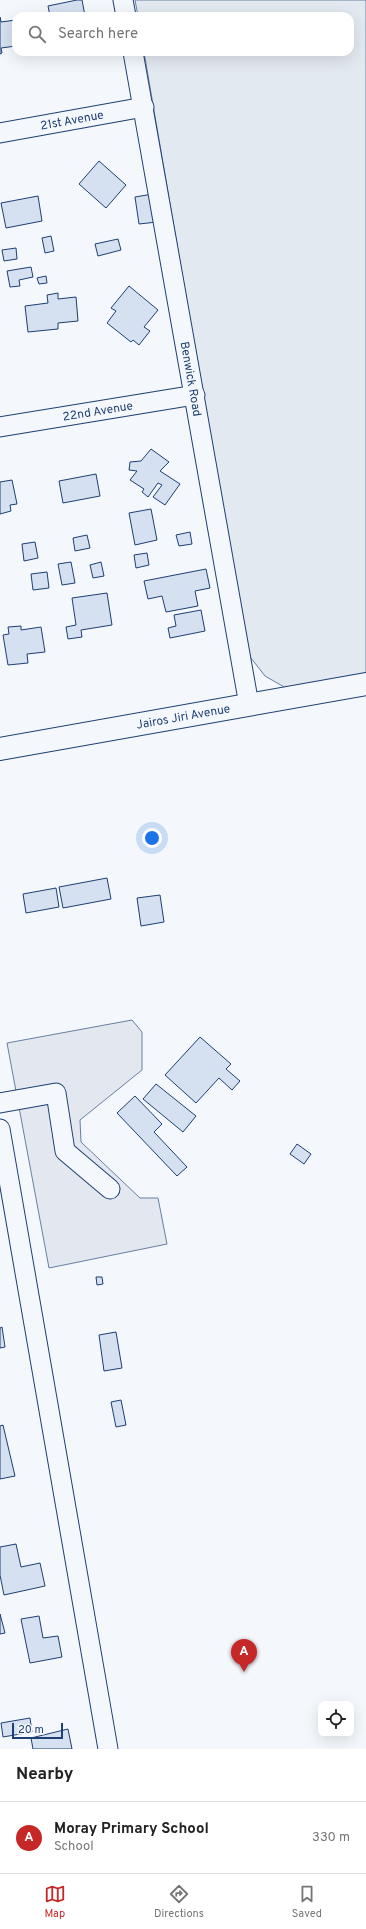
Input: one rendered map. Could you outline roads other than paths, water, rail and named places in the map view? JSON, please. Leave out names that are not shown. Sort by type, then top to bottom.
[{"type":"main road","name":"Jairos Jiri Avenue","points":[[0,749],[366,684]]},
{"type":"street","points":[[123,0],[125,12]]},
{"type":"street","name":"Benwick Road","points":[[134,56],[249,705]]},
{"type":"street","name":"21st Avenue","points":[[0,133],[144,107]]},
{"type":"street","name":"22nd Avenue","points":[[0,427],[195,395]]},
{"type":"street","points":[[0,1103],[56,1094],[65,1151],[110,1188]]},
{"type":"street","points":[[0,1129],[108,1749]]},
{"type":"place","name":"Moray Primary School","points":[[244,1672]]}]
